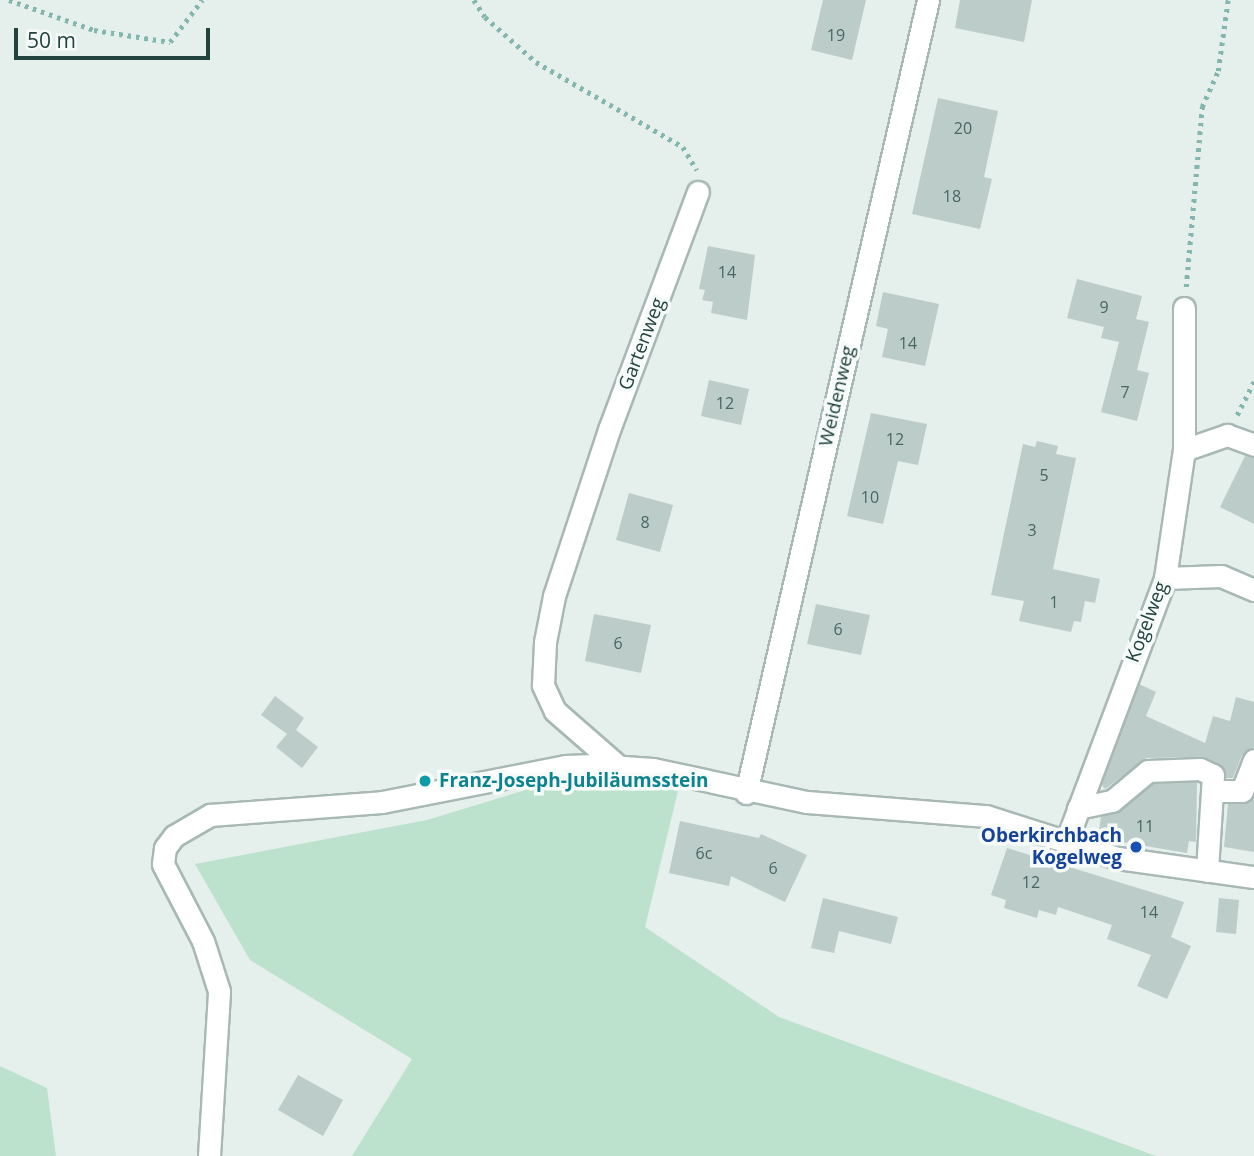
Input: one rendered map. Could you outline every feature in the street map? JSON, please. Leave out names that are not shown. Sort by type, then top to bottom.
[{"type":"street","name":"Weidenweg","points":[[746,793],[928,0]]},
{"type":"street","name":"Gartenweg","points":[[618,766],[555,711],[544,685],[545,642],[554,596],[610,427],[698,192]]},
{"type":"street","name":"Kogelweg","points":[[1066,842],[1165,578],[1184,450],[1184,308]]},
{"type":"street","points":[[1184,450],[1227,435],[1254,445]]},
{"type":"street","points":[[1165,578],[1221,576],[1254,590]]},
{"type":"street","points":[[1213,791],[1241,792],[1254,760]]},
{"type":"street","points":[[209,1156],[219,991],[203,941],[166,878],[165,848],[174,836],[211,815],[382,802],[565,765],[618,766],[653,769],[746,793],[862,807],[963,812],[1118,858],[1254,877]]},
{"type":"street","points":[[1078,807],[1112,801],[1148,771],[1200,769],[1213,775],[1207,871]]},
{"type":"path","points":[[9,0],[94,30],[170,43],[202,0]]},
{"type":"path","points":[[474,0],[485,17],[536,62],[683,147],[696,164],[698,192]]},
{"type":"path","points":[[1184,308],[1202,107],[1218,71],[1228,0]]},
{"type":"path","points":[[1227,435],[1254,381]]},
{"type":"green space","points":[[622,781],[678,791],[645,927],[779,1017],[1156,1156],[352,1156],[412,1059],[250,960],[195,864],[427,820],[545,784]]},
{"type":"green space","points":[[0,1066],[47,1088],[56,1156],[0,1156]]},
{"type":"building","points":[[823,0],[866,0],[852,60],[811,50]]},
{"type":"building","points":[[960,0],[1032,0],[1024,42],[955,28]]},
{"type":"building","points":[[938,98],[998,111],[984,177],[992,179],[980,229],[912,214]]},
{"type":"building","points":[[708,246],[755,255],[747,320],[711,313],[713,302],[702,300],[705,290],[699,289]]},
{"type":"building","points":[[1077,279],[1142,296],[1136,319],[1149,322],[1137,370],[1149,373],[1137,421],[1101,412],[1119,342],[1101,338],[1104,327],[1067,318]]},
{"type":"building","points":[[883,292],[939,304],[925,366],[882,357],[888,329],[876,326]]},
{"type":"building","points":[[709,380],[749,389],[741,425],[701,416]]},
{"type":"building","points":[[871,413],[927,424],[918,465],[898,461],[883,524],[847,516]]},
{"type":"building","points":[[1037,441],[1058,446],[1056,454],[1076,458],[1053,569],[1100,579],[1095,603],[1085,601],[1081,622],[1074,621],[1071,632],[1019,621],[1024,601],[991,595],[1023,444],[1035,447]]},
{"type":"building","points":[[1245,456],[1254,458],[1254,524],[1220,507]]},
{"type":"building","points":[[629,493],[673,505],[660,552],[616,540]]},
{"type":"building","points":[[816,604],[870,615],[861,655],[807,644]]},
{"type":"building","points":[[594,614],[651,625],[641,673],[585,661]]},
{"type":"building","points":[[1139,684],[1156,692],[1146,716],[1205,743],[1213,716],[1230,721],[1236,697],[1254,702],[1254,747],[1242,755],[1233,778],[1226,778],[1224,768],[1205,757],[1147,758],[1105,789],[1102,785]]},
{"type":"building","points":[[275,696],[304,718],[296,730],[318,747],[302,768],[276,747],[287,734],[261,715]]},
{"type":"building","points":[[1197,782],[1196,842],[1189,841],[1187,853],[1098,838],[1101,817],[1120,811],[1153,784]]},
{"type":"building","points":[[1254,796],[1254,852],[1224,847],[1228,804],[1249,802]]},
{"type":"building","points":[[680,821],[759,838],[761,834],[807,855],[785,902],[731,876],[729,886],[669,873]]},
{"type":"building","points":[[1007,848],[1184,902],[1171,937],[1191,946],[1167,999],[1137,986],[1151,955],[1107,939],[1112,925],[1058,907],[1056,915],[1039,910],[1037,918],[1004,908],[1006,900],[991,895]]},
{"type":"building","points":[[823,898],[898,917],[891,944],[839,931],[834,953],[811,948]]},
{"type":"building","points":[[1219,898],[1239,900],[1236,934],[1216,932]]},
{"type":"building","points":[[298,1075],[343,1100],[323,1136],[278,1110]]},
{"type":"place","name":"Franz-Joseph-Jubiläumsstein","points":[[425,781]]},
{"type":"place","name":"Oberkirchbach Kogelweg","points":[[1136,847]]}]
